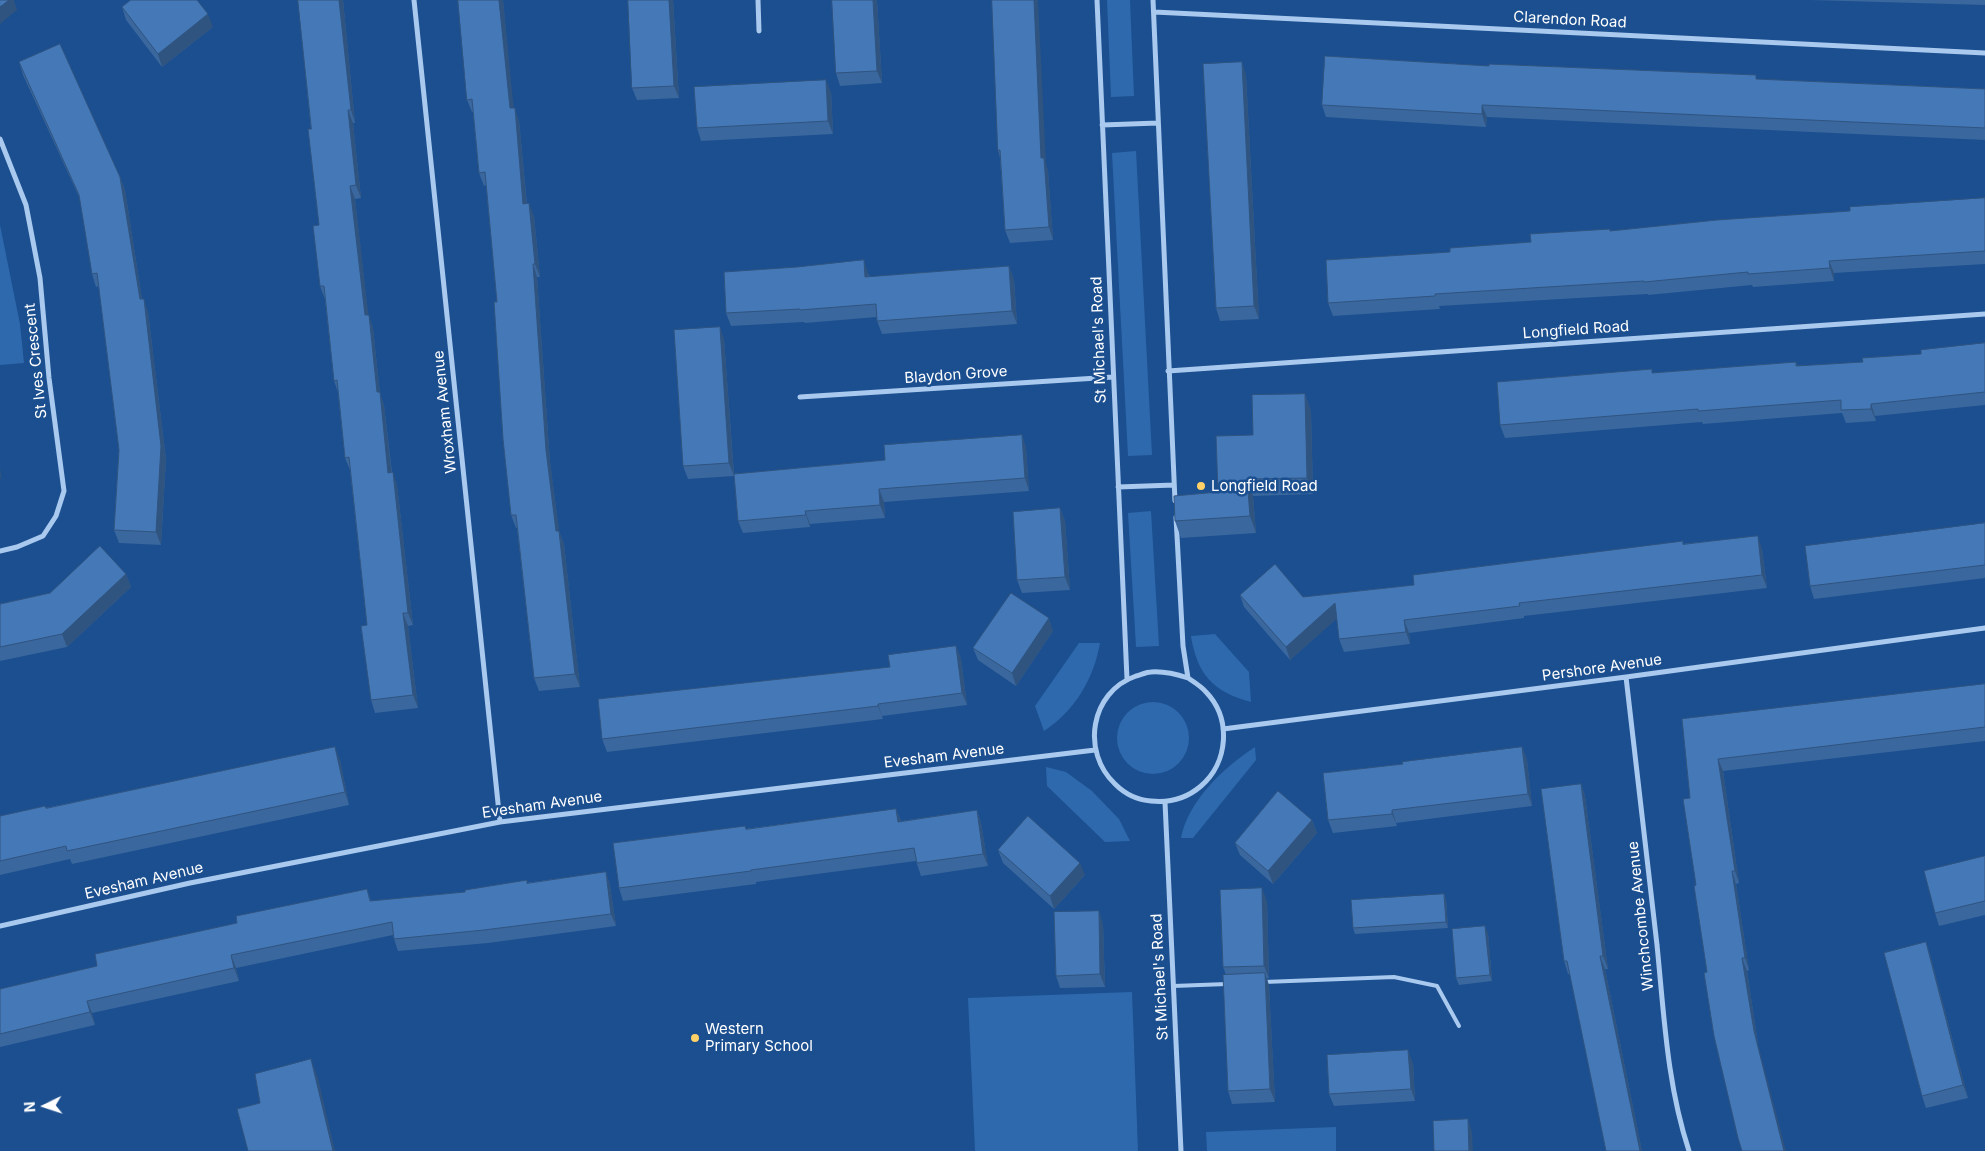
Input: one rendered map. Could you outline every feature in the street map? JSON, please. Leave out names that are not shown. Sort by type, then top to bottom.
[{"type":"street","name":"Wroxham Avenue","points":[[414,0],[500,822]]},
{"type":"street","points":[[758,0],[759,31]]},
{"type":"street","name":"St Michael's Road","points":[[1097,0],[1127,679]]},
{"type":"street","points":[[1153,0],[1175,504]]},
{"type":"street","name":"Clarendon Road","points":[[1154,12],[1985,53]]},
{"type":"street","points":[[1102,125],[1158,123]]},
{"type":"street","name":"St Ives Crescent","points":[[0,139],[26,205],[40,278],[49,378],[64,491],[56,516],[43,536],[17,547],[0,551]]},
{"type":"street","name":"Longfield Road","points":[[1168,371],[1985,314]]},
{"type":"street","name":"Blaydon Grove","points":[[800,397],[1113,377]]},
{"type":"street","points":[[1118,488],[1174,485]]},
{"type":"street","points":[[1176,513],[1183,646],[1188,678]]},
{"type":"street","name":"Pershore Avenue","points":[[1223,729],[1626,678],[1985,628]]},
{"type":"street","points":[[1149,672],[1172,673],[1188,678],[1206,692],[1219,711],[1224,736],[1221,759],[1209,778],[1192,793],[1165,802],[1142,801],[1122,791],[1106,776],[1095,750],[1094,727],[1101,706],[1115,687],[1127,679],[1149,672]]},
{"type":"street","name":"Winchcombe Avenue","points":[[1626,678],[1671,1078],[1689,1151]]},
{"type":"street","name":"Evesham Avenue","points":[[0,926],[190,883],[500,822],[1095,750]]},
{"type":"street","name":"St Michael's Road","points":[[1165,802],[1180,1151]]},
{"type":"lane","points":[[1260,982],[1394,977],[1437,986],[1459,1026]]},
{"type":"lane","points":[[1173,986],[1231,984]]},
{"type":"shaded area","points":[[1107,0],[1130,0],[1134,96],[1111,97]]},
{"type":"shaded area","points":[[1136,151],[1152,455],[1128,456],[1112,153]]},
{"type":"shaded area","points":[[0,225],[20,324],[24,363],[0,365]]},
{"type":"shaded area","points":[[1151,511],[1159,646],[1136,647],[1128,513]]},
{"type":"shaded area","points":[[1215,634],[1249,672],[1251,702],[1226,693],[1209,680],[1203,671],[1191,636]]},
{"type":"shaded area","points":[[1079,643],[1100,643],[1093,669],[1074,704],[1044,731],[1035,706]]},
{"type":"shaded area","points":[[1153,702],[1173,708],[1183,718],[1189,738],[1183,758],[1173,768],[1153,774],[1133,768],[1123,758],[1117,738],[1123,718],[1133,708]]},
{"type":"shaded area","points":[[1255,747],[1256,760],[1193,838],[1181,838],[1185,824],[1199,798],[1231,764]]},
{"type":"shaded area","points":[[1046,767],[1066,772],[1092,791],[1119,819],[1130,841],[1105,842],[1047,786]]},
{"type":"shaded area","points":[[1132,992],[1138,1151],[975,1151],[968,998]]},
{"type":"shaded area","points":[[1336,1127],[1336,1151],[1207,1151],[1206,1132]]},
{"type":"building","points":[[0,0],[9,0],[0,7]]},
{"type":"building","points":[[131,0],[197,0],[208,14],[158,54],[122,7]]},
{"type":"building","points":[[298,0],[339,0],[351,110],[348,110],[356,185],[350,186],[365,315],[369,315],[377,392],[380,392],[388,473],[393,472],[408,613],[403,613],[413,695],[371,700],[361,626],[367,625],[349,457],[345,458],[337,380],[334,381],[324,286],[320,286],[313,226],[319,225],[308,129],[311,129]]},
{"type":"building","points":[[458,0],[499,0],[510,108],[515,108],[523,204],[529,203],[535,264],[533,264],[546,450],[556,531],[559,531],[575,674],[534,678],[516,515],[511,515],[503,439],[494,302],[497,302],[485,172],[479,173],[472,99],[467,100]]},
{"type":"building","points":[[628,0],[669,0],[674,86],[632,88]]},
{"type":"building","points":[[832,0],[873,0],[877,71],[836,73]]},
{"type":"building","points":[[992,0],[1034,0],[1041,158],[1044,158],[1049,227],[1005,230],[1000,150],[998,150]]},
{"type":"building","points":[[60,44],[120,177],[140,299],[144,299],[161,446],[156,532],[114,530],[119,450],[97,273],[92,274],[79,195],[19,62]]},
{"type":"building","points":[[1325,56],[1489,66],[1489,64],[1756,75],[1756,79],[1985,89],[1985,128],[1482,105],[1482,114],[1322,105]]},
{"type":"building","points":[[1242,62],[1254,306],[1216,308],[1203,64]]},
{"type":"building","points":[[826,80],[828,121],[697,128],[694,87]]},
{"type":"building","points":[[1985,198],[1985,251],[1829,261],[1830,268],[1748,274],[1748,272],[1644,282],[1435,294],[1435,296],[1328,303],[1326,260],[1450,252],[1450,248],[1531,242],[1530,234],[1610,229],[1610,231],[1717,220],[1850,211],[1850,207]]},
{"type":"building","points":[[864,260],[865,277],[1009,266],[1012,311],[877,321],[876,304],[726,313],[724,272]]},
{"type":"building","points":[[720,327],[729,463],[683,466],[674,330]]},
{"type":"building","points":[[1985,343],[1985,392],[1871,404],[1871,409],[1841,410],[1841,400],[1500,425],[1497,382],[1652,369],[1652,373],[1796,362],[1796,366],[1863,362],[1862,358],[1921,354],[1921,350]]},
{"type":"building","points":[[1305,394],[1307,478],[1247,479],[1250,516],[1175,521],[1174,496],[1218,492],[1216,436],[1253,435],[1252,395]]},
{"type":"building","points":[[1022,435],[1025,478],[879,489],[880,505],[805,511],[806,515],[738,521],[734,474],[885,460],[884,445]]},
{"type":"building","points":[[1060,508],[1065,577],[1017,580],[1013,512]]},
{"type":"building","points":[[1985,523],[1985,565],[1810,586],[1805,546]]},
{"type":"building","points":[[1758,536],[1762,575],[1519,603],[1520,606],[1404,620],[1406,632],[1339,639],[1335,603],[1286,647],[1240,595],[1275,564],[1303,597],[1414,585],[1413,575],[1683,541],[1683,544]]},
{"type":"building","points":[[100,546],[126,574],[62,634],[0,647],[0,604],[50,593]]},
{"type":"building","points":[[1011,593],[1049,618],[1012,673],[973,648]]},
{"type":"building","points":[[956,646],[962,693],[878,704],[878,706],[602,739],[598,699],[890,667],[888,655]]},
{"type":"building","points":[[1985,684],[1985,727],[1718,759],[1735,871],[1732,871],[1745,958],[1742,958],[1754,1031],[1784,1151],[1742,1151],[1714,1036],[1704,973],[1707,972],[1683,799],[1690,798],[1682,719]]},
{"type":"building","points":[[335,747],[345,792],[67,851],[66,846],[0,861],[0,816]]},
{"type":"building","points":[[1522,747],[1528,794],[1392,810],[1392,814],[1328,820],[1323,773]]},
{"type":"building","points":[[1581,784],[1603,956],[1600,956],[1640,1151],[1606,1151],[1567,961],[1564,961],[1541,789]]},
{"type":"building","points":[[1278,791],[1312,820],[1268,871],[1235,843]]},
{"type":"building","points":[[896,809],[898,822],[977,810],[983,854],[917,863],[914,848],[619,888],[613,843],[745,826],[746,829]]},
{"type":"building","points":[[1028,816],[1080,863],[1050,896],[998,850]]},
{"type":"building","points":[[1985,856],[1985,901],[1935,913],[1924,871]]},
{"type":"building","points":[[606,872],[611,914],[394,939],[392,922],[231,955],[234,968],[87,1001],[90,1012],[0,1034],[0,989],[97,966],[95,954],[237,923],[236,916],[367,889],[370,901],[465,892],[465,890],[527,880],[527,883]]},
{"type":"building","points":[[1262,888],[1264,966],[1223,967],[1220,890]]},
{"type":"building","points":[[1444,894],[1446,922],[1353,928],[1351,900]]},
{"type":"building","points":[[1099,911],[1100,974],[1056,976],[1054,912]]},
{"type":"building","points":[[1485,926],[1490,975],[1456,978],[1452,929]]},
{"type":"building","points":[[1926,942],[1963,1085],[1922,1096],[1884,953]]},
{"type":"building","points":[[1265,973],[1270,1089],[1228,1091],[1223,975]]},
{"type":"building","points":[[1408,1050],[1411,1089],[1329,1094],[1327,1055]]},
{"type":"building","points":[[311,1059],[333,1151],[248,1151],[237,1109],[260,1103],[255,1074]]},
{"type":"building","points":[[1468,1119],[1469,1151],[1434,1151],[1433,1121]]},
{"type":"place","name":"Longfield Road","points":[[1201,486]]},
{"type":"place","name":"Western Primary School","points":[[695,1038]]}]
